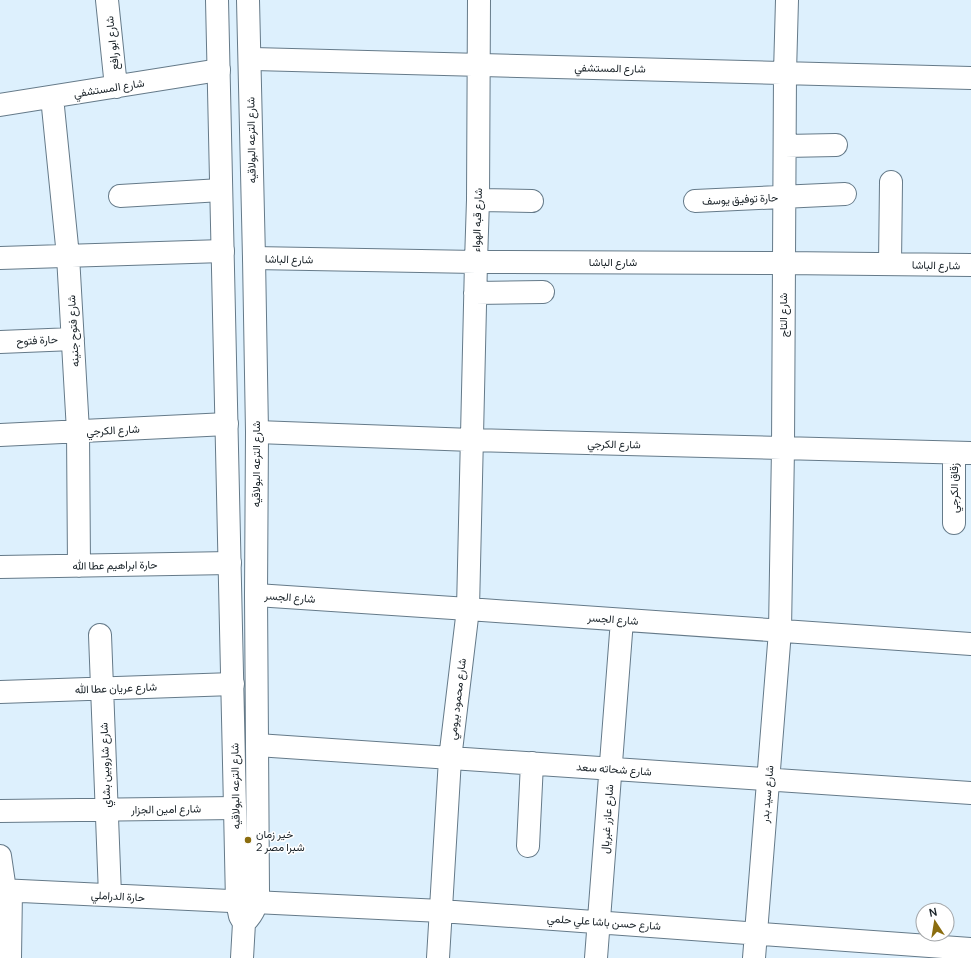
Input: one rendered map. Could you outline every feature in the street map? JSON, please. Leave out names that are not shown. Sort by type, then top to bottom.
[{"type":"street","name":"شارع ابو رافع","points":[[107,0],[116,87]]},
{"type":"street","name":"شارع الترعه البولاقيه","points":[[217,0],[235,808],[247,902],[254,910],[244,923],[242,958]]},
{"type":"street","name":"شارع الترعه البولاقيه","points":[[247,902],[258,891],[256,595],[257,432],[248,0]]},
{"type":"street","name":"شارع قبه الهواء","points":[[472,440],[478,200],[479,0]]},
{"type":"street","name":"شارع التاج","points":[[780,631],[787,0]]},
{"type":"street","name":"شارع المستشفي","points":[[250,59],[971,78]]},
{"type":"street","name":"شارع المستشفي","points":[[0,105],[219,70]]},
{"type":"street","name":"شارع فتوح جنينه","points":[[52,97],[68,256],[73,338],[78,431],[79,566]]},
{"type":"street","points":[[220,128],[251,127]]},
{"type":"street","points":[[785,146],[836,146]]},
{"type":"street","points":[[890,264],[891,182]]},
{"type":"street","points":[[120,196],[221,190]]},
{"type":"street","name":"حارة توفيق يوسف","points":[[695,201],[845,194]]},
{"type":"street","points":[[478,200],[532,201]]},
{"type":"street","points":[[0,258],[223,251]]},
{"type":"street","name":"شارع الباشا","points":[[254,258],[476,262],[783,263],[971,266]]},
{"type":"street","points":[[475,293],[543,292]]},
{"type":"street","name":"حارة فتوح","points":[[0,342],[73,338]]},
{"type":"street","name":"شارع الكرجي","points":[[0,435],[227,424]]},
{"type":"street","name":"شارع الكرجي","points":[[257,432],[472,440],[962,453]]},
{"type":"street","name":"شارع محمود بيومي","points":[[438,958],[450,759],[468,609],[472,440]]},
{"type":"street","name":"زقاق الكرجي","points":[[954,522],[962,453]]},
{"type":"street","name":"حارة ابراهيم عطا الله","points":[[0,567],[230,563]]},
{"type":"street","name":"شارع الجسر","points":[[256,595],[971,644]]},
{"type":"street","name":"شارع عازر غبريال","points":[[596,958],[622,620]]},
{"type":"street","name":"شارع سيد بدر","points":[[754,958],[780,631]]},
{"type":"street","name":"شارع شاروبين بشاي","points":[[100,635],[110,895]]},
{"type":"street","name":"شارع عريان عطا الله","points":[[0,692],[233,684]]},
{"type":"street","name":"شارع شحاته سعد","points":[[257,745],[971,793]]},
{"type":"street","points":[[528,846],[532,764]]},
{"type":"street","name":"شارع امين الجزار","points":[[0,811],[235,808]]},
{"type":"street","points":[[0,856],[5,890],[10,958]]},
{"type":"street","name":"حارة الدراملي","points":[[5,890],[247,902]]},
{"type":"street","name":"شارع حسن باشا علي حلمي","points":[[247,902],[441,911],[971,949]]},
{"type":"place","name":"خير زمان شبرا مصر 2","points":[[248,840]]}]
